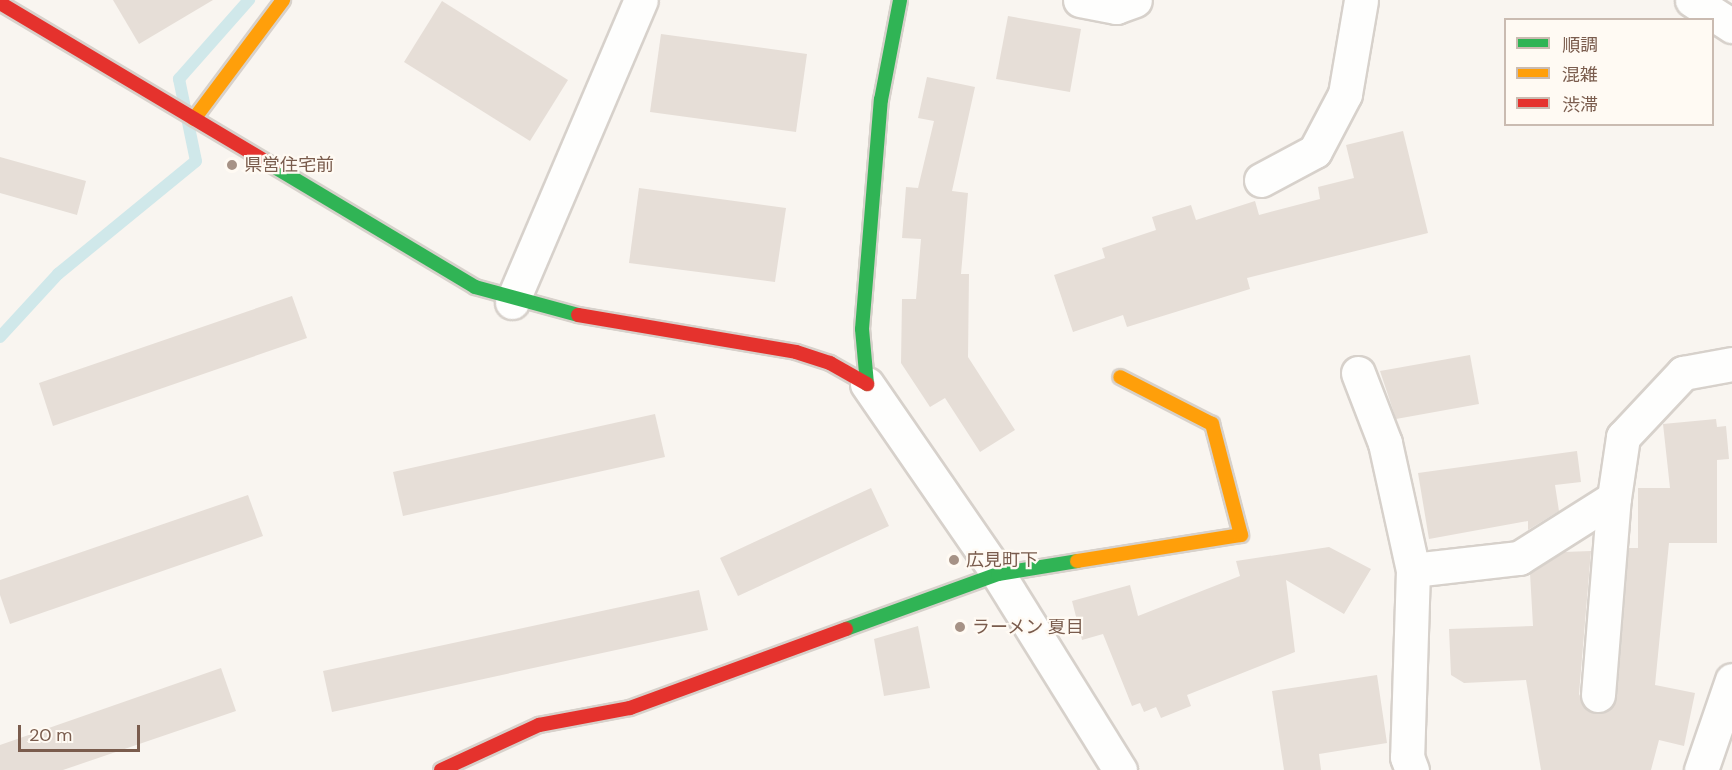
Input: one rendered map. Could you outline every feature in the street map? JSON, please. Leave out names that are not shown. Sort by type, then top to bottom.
[{"type":"street","points":[[194,119],[283,0]]},
{"type":"street","points":[[512,302],[640,0]]},
{"type":"street","points":[[867,384],[862,329],[881,100],[900,0]]},
{"type":"street","points":[[1080,0],[1116,8],[1135,0]]},
{"type":"street","points":[[1261,180],[1315,151],[1345,94],[1361,0]]},
{"type":"street","points":[[1692,0],[1732,26]]},
{"type":"street","points":[[0,3],[475,287],[512,302],[796,352],[830,363],[867,384],[998,574],[1120,770]]},
{"type":"street","points":[[1598,695],[1614,498],[1623,437],[1683,373],[1732,364]]},
{"type":"street","points":[[1358,373],[1385,443],[1413,570],[1407,756],[1412,770]]},
{"type":"street","points":[[441,770],[539,725],[630,708],[998,574],[1241,535],[1212,424],[1120,377]]},
{"type":"street","points":[[1413,570],[1519,558],[1614,498]]},
{"type":"street","points":[[1701,770],[1732,680]]},
{"type":"building","points":[[113,0],[213,0],[139,44]]},
{"type":"building","points":[[442,1],[568,80],[530,141],[404,62]]},
{"type":"building","points":[[1008,16],[1081,29],[1070,92],[996,79]]},
{"type":"building","points":[[661,34],[807,54],[796,132],[650,112]]},
{"type":"building","points":[[927,77],[975,87],[952,191],[968,193],[961,274],[969,274],[968,357],[1015,430],[980,452],[945,398],[930,407],[901,363],[902,299],[916,299],[921,239],[902,238],[906,187],[918,188],[934,121],[918,118]]},
{"type":"building","points":[[1403,131],[1428,233],[1247,278],[1250,289],[1127,327],[1123,315],[1073,332],[1054,275],[1105,258],[1102,248],[1156,230],[1152,217],[1191,205],[1196,220],[1255,201],[1259,215],[1320,199],[1318,187],[1354,178],[1346,145]]},
{"type":"building","points":[[0,157],[86,181],[77,215],[0,193]]},
{"type":"building","points":[[639,188],[786,208],[775,282],[629,263]]},
{"type":"building","points":[[292,296],[307,338],[53,426],[39,383]]},
{"type":"building","points":[[1470,355],[1479,404],[1396,419],[1380,371]]},
{"type":"building","points":[[655,414],[665,457],[403,516],[393,472]]},
{"type":"building","points":[[1716,419],[1717,427],[1726,426],[1729,459],[1717,460],[1717,543],[1669,543],[1655,685],[1695,693],[1684,746],[1659,740],[1651,770],[1541,770],[1526,680],[1464,683],[1451,675],[1449,629],[1533,626],[1530,573],[1564,552],[1591,551],[1579,694],[1588,711],[1607,712],[1617,697],[1629,548],[1638,548],[1638,488],[1670,488],[1663,424]]},
{"type":"building","points":[[1577,451],[1581,482],[1555,485],[1559,511],[1528,530],[1528,521],[1429,539],[1418,473]]},
{"type":"building","points":[[871,488],[889,526],[738,596],[720,558]]},
{"type":"building","points":[[248,495],[263,536],[10,624],[0,595],[0,580]]},
{"type":"building","points":[[1329,547],[1371,569],[1344,614],[1286,580],[1295,652],[1187,695],[1191,706],[1161,718],[1156,707],[1144,712],[1140,703],[1132,706],[1103,634],[1082,640],[1072,601],[1130,585],[1138,616],[1240,576],[1236,561]]},
{"type":"building","points":[[699,590],[708,630],[332,712],[323,671]]},
{"type":"building","points":[[918,626],[930,688],[884,696],[874,639]]},
{"type":"building","points":[[221,668],[236,711],[63,770],[0,770],[0,745]]},
{"type":"building","points":[[1377,675],[1387,743],[1319,754],[1321,770],[1284,770],[1272,691]]},
{"type":"waterway","points":[[0,337],[58,274],[196,161],[179,79],[249,0]]},
{"type":"traffic: fast","points":[[867,384],[862,329],[881,100],[900,0]]},
{"type":"traffic: fast","points":[[273,166],[475,287],[578,315]]},
{"type":"traffic: fast","points":[[846,629],[998,574],[1077,561]]},
{"type":"traffic: slow","points":[[194,119],[283,0]]},
{"type":"traffic: slow","points":[[1077,561],[1241,535],[1212,424],[1120,377]]},
{"type":"traffic: jam","points":[[0,3],[273,166]]},
{"type":"traffic: jam","points":[[578,315],[796,352],[830,363],[867,384]]},
{"type":"traffic: jam","points":[[441,770],[539,725],[630,708],[846,629]]},
{"type":"place","name":"県営住宅前","points":[[232,165]]},
{"type":"place","name":"広見町下","points":[[954,560]]},
{"type":"place","name":"ラーメン 夏目","points":[[960,627]]}]
